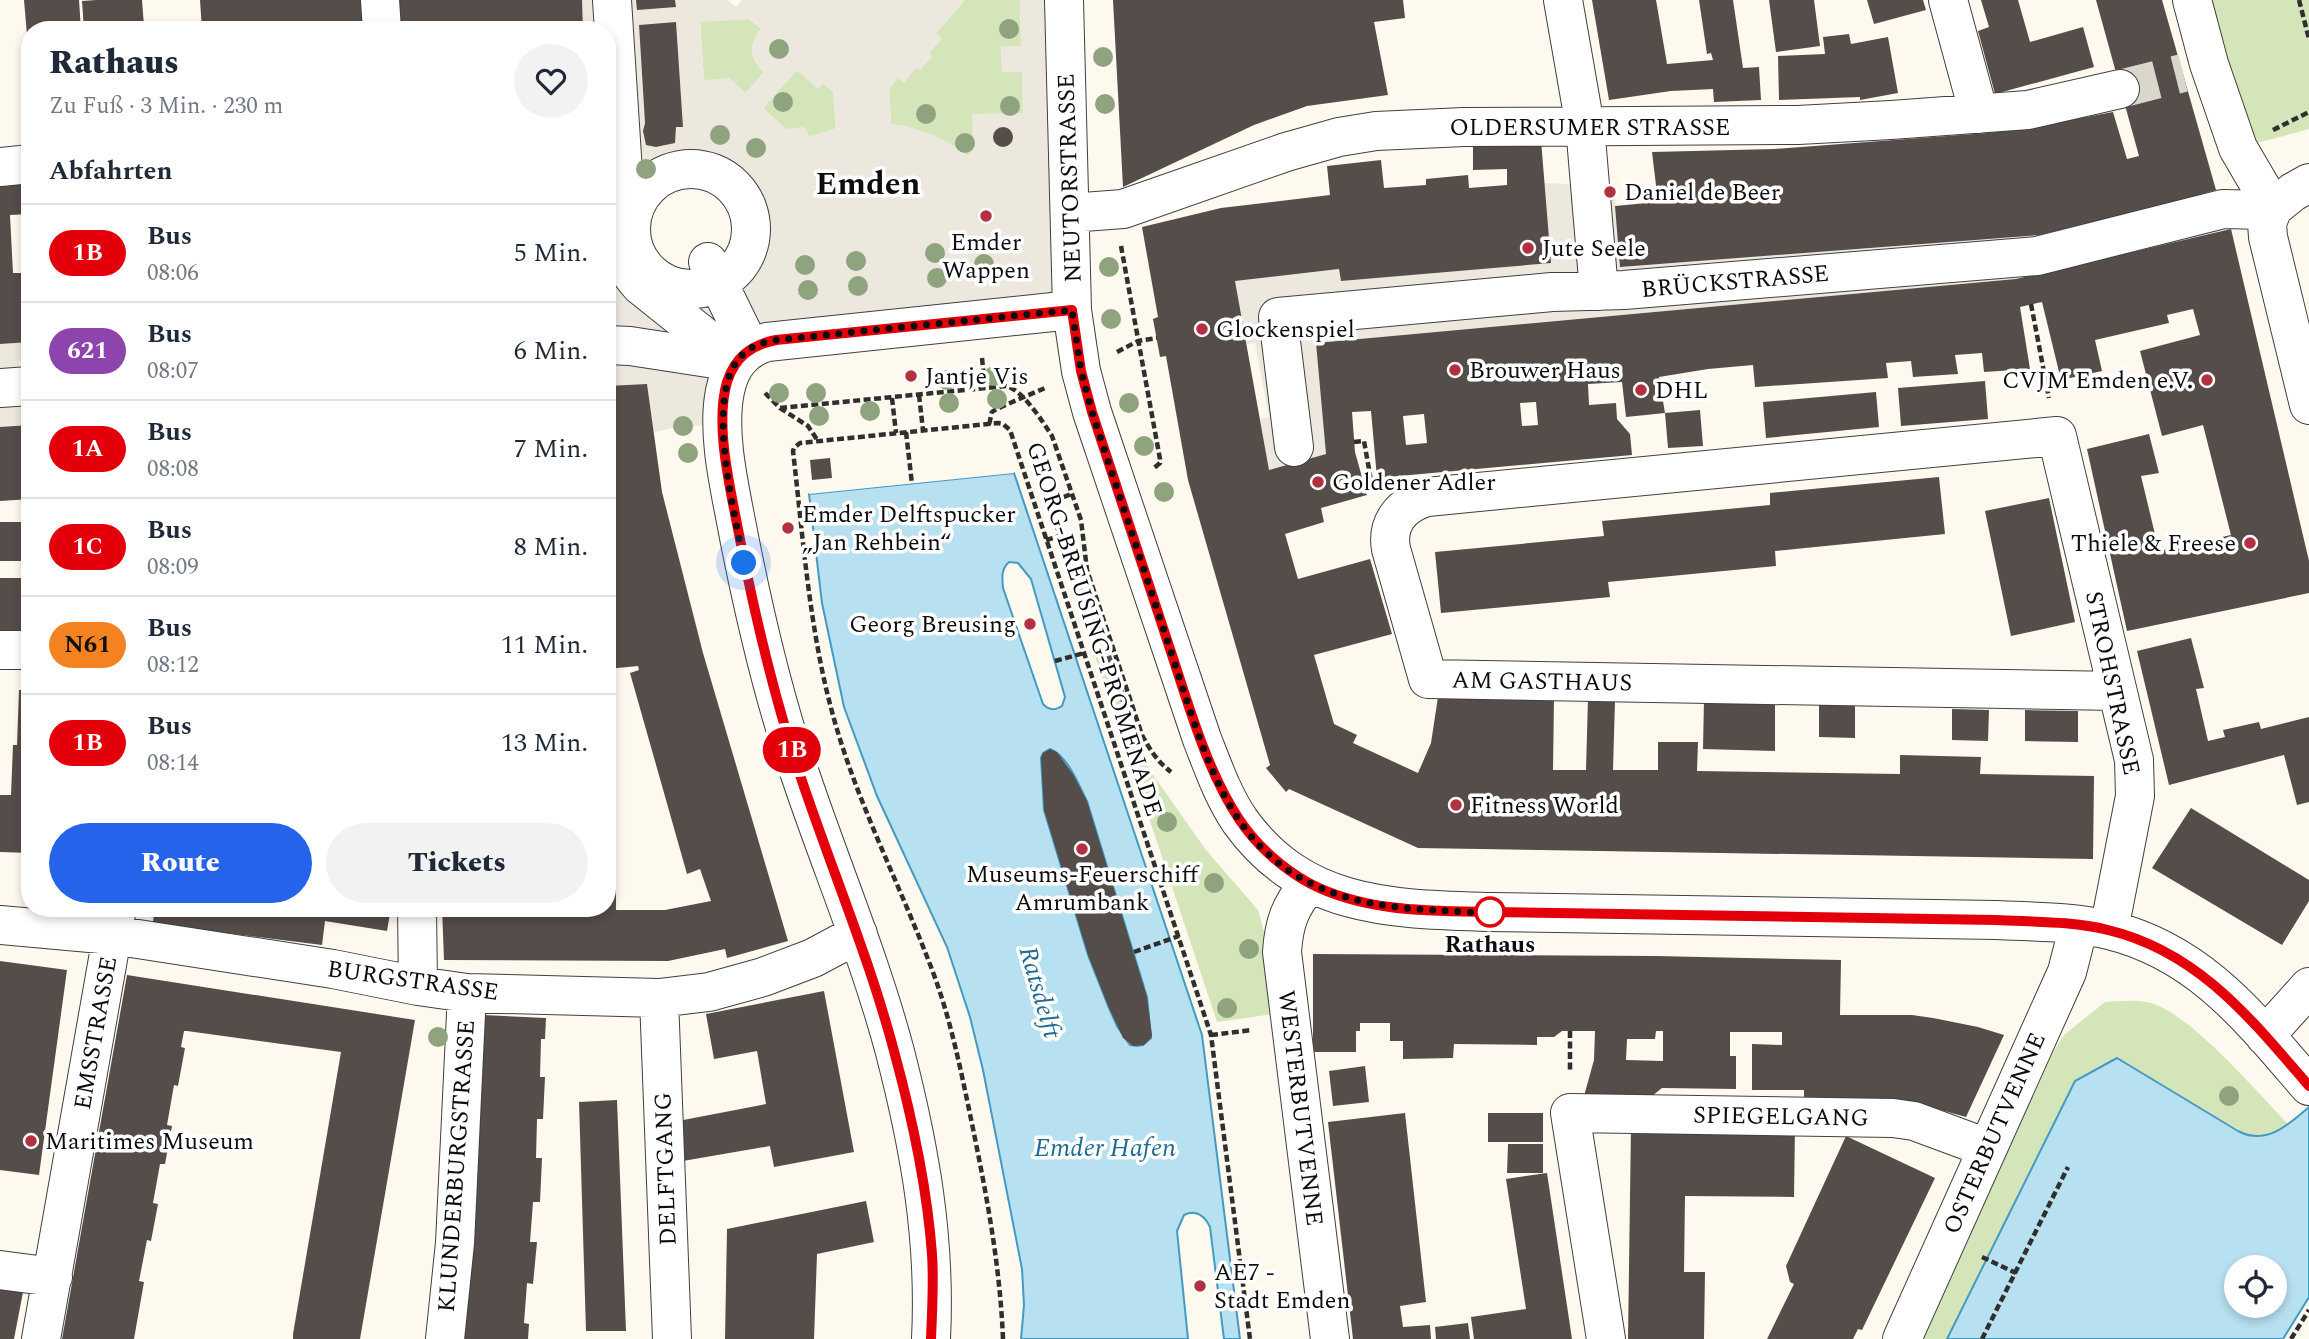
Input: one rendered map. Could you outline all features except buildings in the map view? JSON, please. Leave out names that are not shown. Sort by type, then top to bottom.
[{"type":"street","points":[[380,0],[381,21]]},
{"type":"street","points":[[612,0],[613,21]]},
{"type":"street","name":"NEUTORSTRASSE","points":[[1064,0],[1072,310],[1081,371],[1185,694],[1221,787],[1239,820],[1252,836],[1292,873],[1332,894],[1355,901],[1423,910],[1983,920],[2094,928],[2134,938],[2188,964],[2233,1000],[2303,1079]]},
{"type":"street","points":[[1563,0],[1585,126],[1599,291]]},
{"type":"street","points":[[1948,0],[1979,114]]},
{"type":"street","points":[[2192,0],[2196,68],[2273,208]]},
{"type":"street","points":[[616,63],[623,172],[622,196],[616,221],[618,249],[623,261],[641,286],[743,355]]},
{"type":"street","name":"OLDERSUMER STRASSE","points":[[1069,202],[1114,211],[1273,156],[1352,135],[1419,127],[1798,125],[2028,110],[2120,89]]},
{"type":"street","points":[[0,167],[21,165]]},
{"type":"street","points":[[2309,183],[2273,208],[2267,223],[2268,237],[2309,405]]},
{"type":"street","name":"BRÜCKSTRASSE","points":[[1294,447],[1278,317],[1552,292],[1599,291],[2037,256],[2223,209],[2273,208]]},
{"type":"street","points":[[713,272],[743,355],[725,389],[723,425],[732,495],[749,586],[800,775],[858,934],[892,1042],[917,1148],[932,1255],[931,1339]]},
{"type":"street","points":[[616,345],[743,355],[776,340],[1072,310]]},
{"type":"street","points":[[0,388],[21,387]]},
{"type":"street","points":[[1395,519],[1407,505],[1427,497],[2057,436]]},
{"type":"street","name":"STROHSTRASSE","points":[[2057,436],[2134,761],[2134,796],[2094,928]]},
{"type":"street","name":"AM GASTHAUS","points":[[1395,519],[1390,533],[1391,549],[1428,679],[2117,691]]},
{"type":"street","points":[[0,650],[21,650]]},
{"type":"street","name":"WESTERBUTVENNE","points":[[1309,883],[1296,899],[1287,918],[1282,953],[1329,1339]]},
{"type":"street","points":[[417,917],[418,986]]},
{"type":"street","name":"BURGSTRASSE","points":[[0,925],[114,921],[418,986],[467,993],[659,999],[709,992],[763,977],[813,958],[858,934]]},
{"type":"street","name":"EMSSTRASSE","points":[[41,1339],[114,921]]},
{"type":"street","name":"OSTERBUTVENNE","points":[[1902,1339],[2067,972],[2094,928]]},
{"type":"street","points":[[2265,1036],[2309,987]]},
{"type":"street","name":"KLUNDERBURGSTRASSE","points":[[445,1339],[455,1243],[467,993]]},
{"type":"street","name":"DELFTGANG","points":[[659,999],[672,1339]]},
{"type":"street","points":[[1570,1097],[1606,1339]]},
{"type":"street","name":"SPIEGELGANG","points":[[1570,1097],[1893,1118],[1914,1121],[1987,1148]]},
{"type":"street","points":[[0,1270],[53,1277]]},
{"type":"path","points":[[2299,0],[2309,39]]},
{"type":"path","points":[[1114,211],[1160,463],[1119,493]]},
{"type":"path","points":[[2031,304],[2057,436]]},
{"type":"path","points":[[1138,341],[1157,338]]},
{"type":"path","points":[[818,441],[808,426],[780,408],[1009,386],[1014,388],[1052,436],[1081,520],[1087,570],[1142,735],[1160,764],[1181,780]]},
{"type":"path","points":[[919,395],[923,430]]},
{"type":"path","points":[[892,398],[896,433]]},
{"type":"path","points":[[1003,1339],[996,1244],[966,1094],[935,979],[863,802],[831,710],[816,642],[793,452],[794,447],[800,443],[989,424],[995,409],[1024,399]]},
{"type":"path","name":"GEORG-BREUSING-PROMENADE","points":[[989,424],[1003,424],[1010,430],[1211,1035],[1250,1339]]},
{"type":"path","points":[[906,432],[912,484]]},
{"type":"path","points":[[1354,442],[1364,441],[1372,486],[1395,519]]},
{"type":"path","points":[[1046,540],[1060,536],[1051,508],[1052,501],[1072,494]]},
{"type":"path","points":[[1055,661],[1084,653]]},
{"type":"path","points":[[901,918],[910,916]]},
{"type":"path","points":[[1134,952],[1179,936]]},
{"type":"path","points":[[1570,1031],[1570,1097]]},
{"type":"path","points":[[1982,1339],[2068,1167]]},
{"type":"path","points":[[2291,1339],[2309,1310]]},
{"type":"green space","points":[[965,0],[1020,0],[1021,46],[1001,47],[1002,72],[1022,72],[1023,113],[968,156],[931,135],[891,124],[889,89],[898,77],[917,68],[920,70],[932,56],[929,54],[936,33]]},
{"type":"green space","points":[[2192,0],[2309,0],[2309,129],[2253,144]]},
{"type":"green space","points":[[749,19],[761,29],[754,40],[752,52],[764,72],[746,93],[704,80],[700,21]]},
{"type":"green space","points":[[797,70],[818,88],[823,83],[833,92],[836,129],[809,137],[805,129],[786,129],[763,108]]},
{"type":"green space","points":[[1067,539],[1133,737],[1151,772],[1206,850],[1258,910],[1264,932],[1274,1014],[1217,1022],[1057,542]]},
{"type":"green space","points":[[2143,1001],[2170,1012],[2225,1058],[2288,1124],[2268,1135],[2247,1135],[2117,1058],[2075,1081],[1947,1339],[1920,1339],[2051,1055],[2064,1035],[2105,1002]]},
{"type":"shaded area","points":[[582,0],[636,0],[676,7],[675,0],[728,0],[736,7],[742,0],[965,0],[936,33],[942,39],[929,53],[932,56],[920,70],[916,68],[904,83],[898,78],[889,89],[891,124],[934,135],[968,156],[973,150],[972,114],[1023,113],[1022,72],[1002,72],[1001,46],[1021,46],[1020,0],[1064,0],[1072,310],[767,342],[723,425],[683,426],[654,432],[647,384],[616,386],[616,21],[583,21]],"holes":[[[749,19],[761,29],[755,37],[752,50],[756,63],[764,72],[746,93],[729,78],[704,80],[700,22]],[[676,22],[683,126],[676,127],[675,143],[656,147],[643,131],[645,123],[639,25]],[[797,70],[818,89],[823,83],[833,92],[836,128],[809,137],[803,127],[786,129],[763,108]],[[693,168],[715,173],[734,186],[747,206],[752,227],[747,252],[736,270],[724,279],[701,288],[689,289],[671,286],[646,269],[631,232],[637,203],[650,184],[670,172]]]},
{"type":"shaded area","points":[[1544,183],[1614,186],[1621,267],[2039,235],[2142,211],[2216,190],[2231,229],[2016,279],[1316,343],[1326,454],[1269,470],[1260,419],[1269,417],[1255,343],[1246,344],[1235,281],[1339,269],[1341,281],[1550,263]]},
{"type":"shaded area","points":[[21,343],[21,426],[0,427],[0,344]]},
{"type":"water","name":"Emder Hafen","points":[[1014,473],[1202,1035],[1240,1339],[1224,1339],[1210,1227],[1203,1217],[1192,1213],[1184,1215],[1177,1231],[1188,1339],[1021,1339],[1024,1305],[1022,1269],[970,1017],[947,947],[877,796],[844,707],[822,603],[809,494]],"holes":[[[1009,562],[1018,563],[1031,579],[1065,697],[1062,706],[1056,709],[1050,709],[1043,704],[1003,588],[1003,571]],[[1050,749],[1067,764],[1087,801],[1147,997],[1151,1038],[1143,1045],[1130,1045],[1117,1026],[1088,955],[1044,810],[1041,758],[1043,753]]]},
{"type":"water","points":[[2117,1058],[2248,1135],[2267,1135],[2276,1131],[2309,1107],[2309,1297],[2283,1339],[1947,1339],[2075,1081]]},
{"type":"pier","points":[[1013,470],[1014,473],[809,494],[808,491]]},
{"type":"tunnel","points":[[2120,89],[2183,73]]},
{"type":"bus line","name":"1B","points":[[931,1339],[932,1255],[923,1185],[908,1106],[868,962],[787,734],[749,586],[730,485],[722,414],[728,379],[742,354],[758,344],[776,340],[1072,310],[1081,371],[1092,412],[1185,694],[1217,778],[1239,820],[1252,836],[1292,873],[1309,883],[1355,901],[1412,909],[1996,920],[2079,925],[2109,930],[2164,951],[2212,981],[2233,1000],[2309,1086]]},
{"type":"place","name":"Daniel de Beer","points":[[1610,192]]},
{"type":"place","name":"Emder Wappen","points":[[986,216]]},
{"type":"place","name":"Jute Seele","points":[[1528,248]]},
{"type":"place","name":"Glockenspiel","points":[[1202,329]]},
{"type":"place","name":"Brouwer Haus","points":[[1455,370]]},
{"type":"place","name":"Jantje Vis","points":[[911,376]]},
{"type":"place","name":"CVJM Emden e.V.","points":[[2207,380]]},
{"type":"place","name":"DHL","points":[[1641,390]]},
{"type":"place","name":"Goldener Adler","points":[[1318,482]]},
{"type":"place","name":"Emder Delftspucker „Jan Rehbein“","points":[[788,528]]},
{"type":"place","name":"Thiele & Freese","points":[[2250,543]]},
{"type":"place","name":"Georg Breusing","points":[[1030,624]]},
{"type":"place","name":"Fitness World","points":[[1456,805]]},
{"type":"place","name":"Museums-Feuerschiff Amrumbank","points":[[1082,849]]},
{"type":"place","name":"Rathaus","points":[[1490,912]]},
{"type":"place","name":"Maritimes Museum","points":[[31,1141]]},
{"type":"place","name":"AE7 - Stadt Emden","points":[[1200,1286]]},
{"type":"district","name":"Emden","points":[[868,183]]},
{"type":"route","points":[[744,563],[726,458],[722,414],[728,379],[742,354],[758,344],[776,340],[1072,310],[1081,371],[1092,412],[1185,694],[1217,778],[1239,820],[1265,850],[1292,873],[1332,894],[1355,901],[1412,909],[1490,912]]},
{"type":"water label","name":"Ratsdelft","points":[[1041,992]]}]
